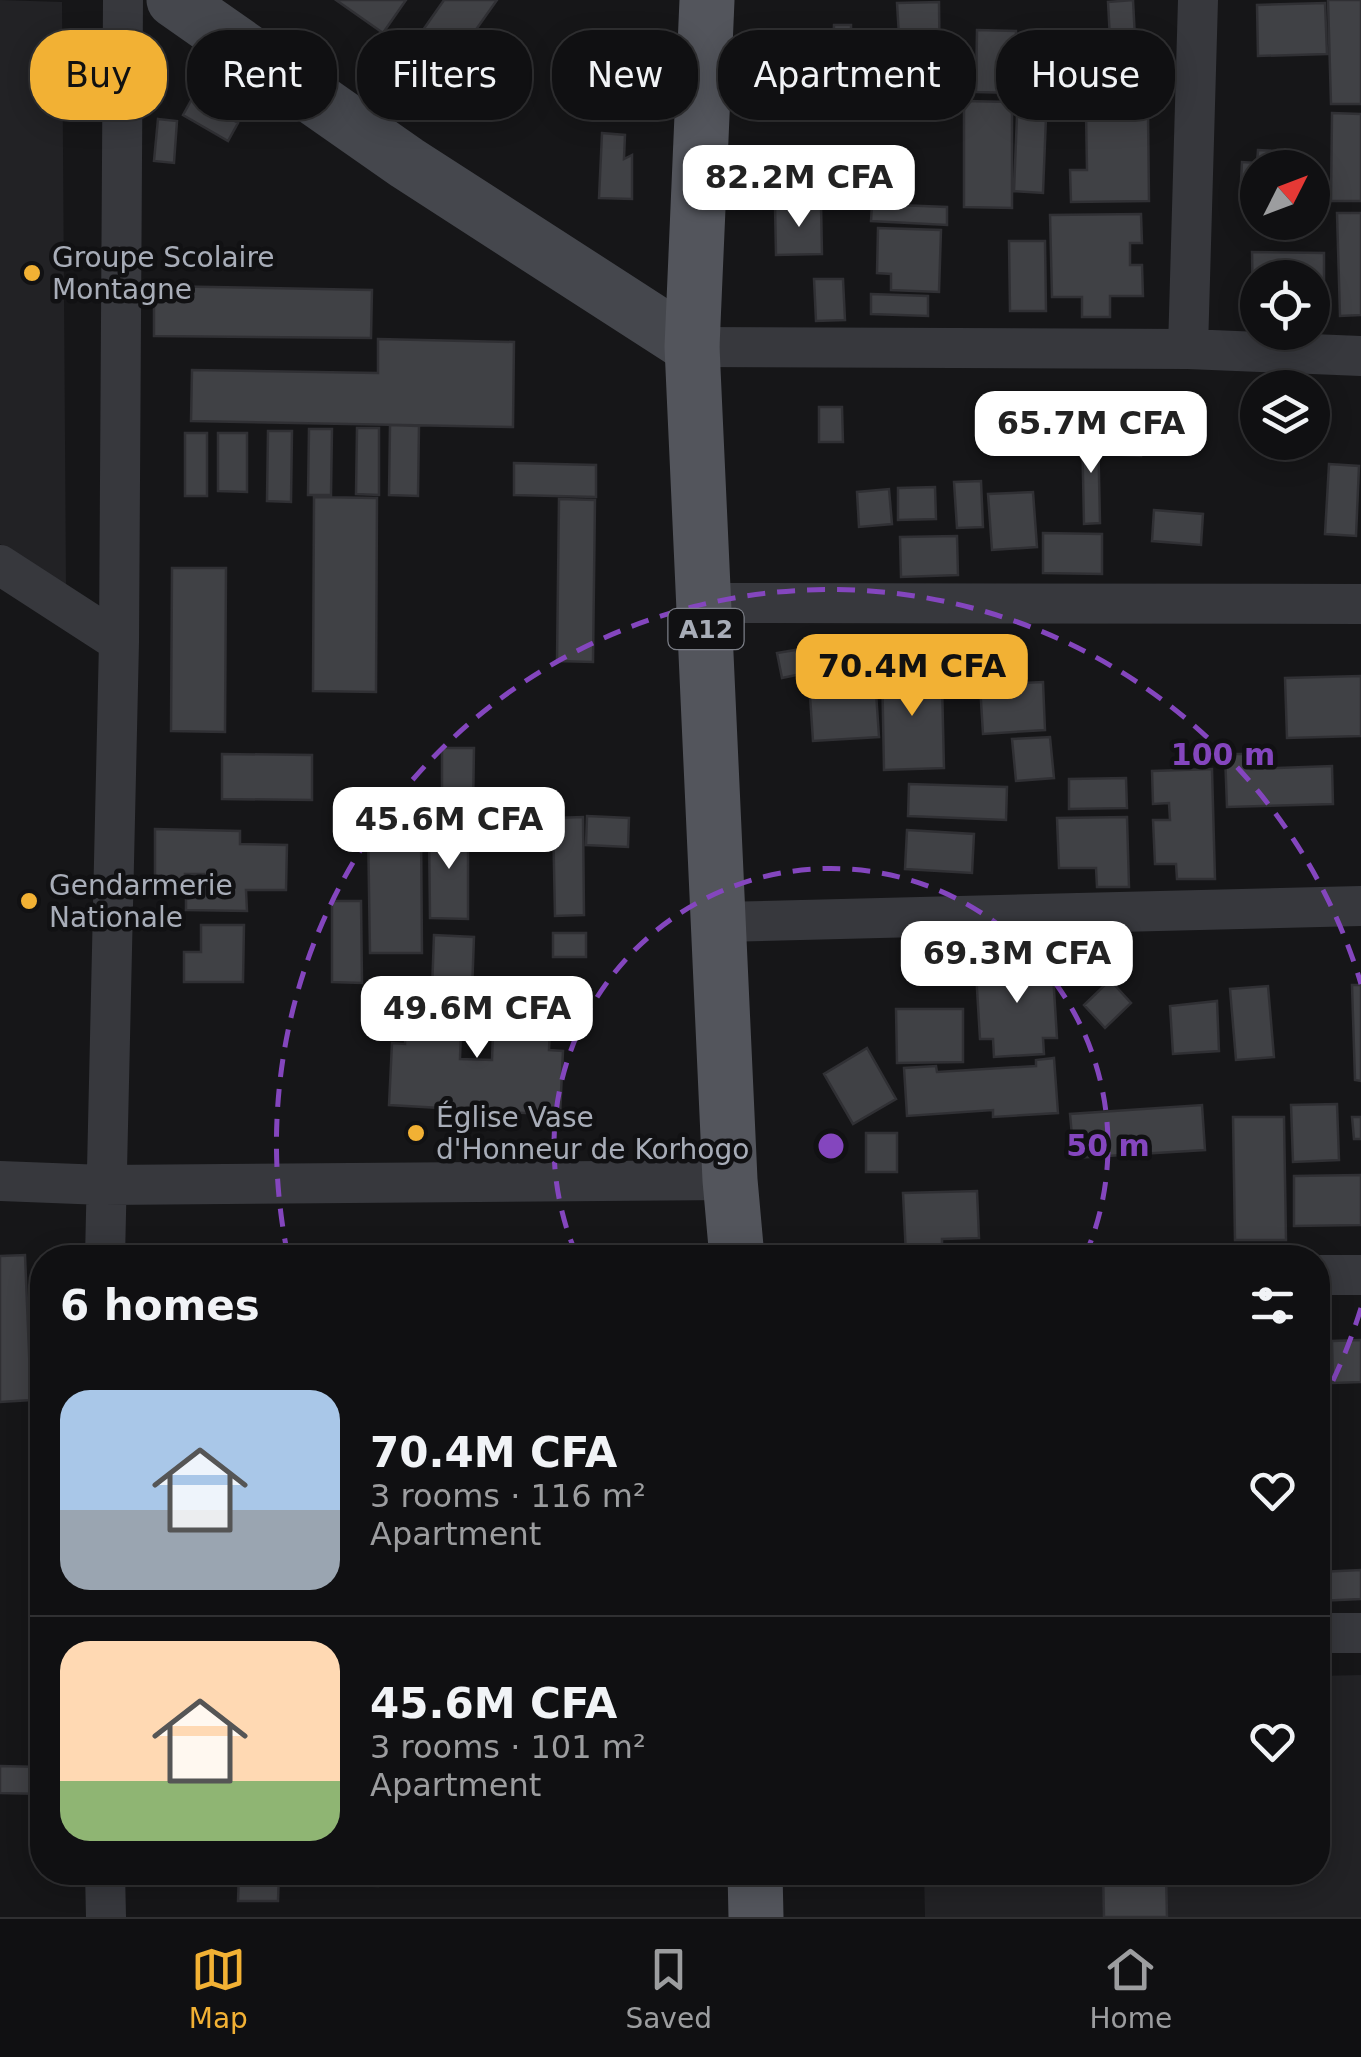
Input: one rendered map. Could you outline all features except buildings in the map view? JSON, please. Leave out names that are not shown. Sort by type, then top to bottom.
[{"type":"main road","name":"A12","points":[[707,0],[692,348],[736,1245]]},
{"type":"main road","points":[[755,1885],[756,1917]]},
{"type":"street","points":[[104,1245],[119,642],[122,0]]},
{"type":"street","points":[[174,0],[407,163],[692,348],[1188,349],[1361,356]]},
{"type":"street","points":[[1188,349],[1198,0]]},
{"type":"street","points":[[0,565],[119,642]]},
{"type":"street","points":[[705,602],[1361,604]]},
{"type":"street","points":[[720,922],[1361,906]]},
{"type":"street","points":[[0,1181],[104,1185],[730,1180]]},
{"type":"street","points":[[1330,1275],[1361,1275]]},
{"type":"street","points":[[1330,1633],[1361,1632]]},
{"type":"street","points":[[106,1885],[106,1917]]},
{"type":"shaded area","name":"Groupe Scolaire Montagne","points":[[0,0],[62,2],[62,30],[30,30],[30,120],[63,120],[66,587],[0,544]]},
{"type":"shaded area","points":[[1361,1675],[1361,1917],[925,1917],[924,1885],[1330,1885],[1330,1676]]},
{"type":"place","name":"Groupe Scolaire Montagne","points":[[32,273]]},
{"type":"place","name":"Gendarmerie Nationale","points":[[29,901]]},
{"type":"place","name":"Église Vase d'Honneur de Korhogo","points":[[416,1133]]}]
